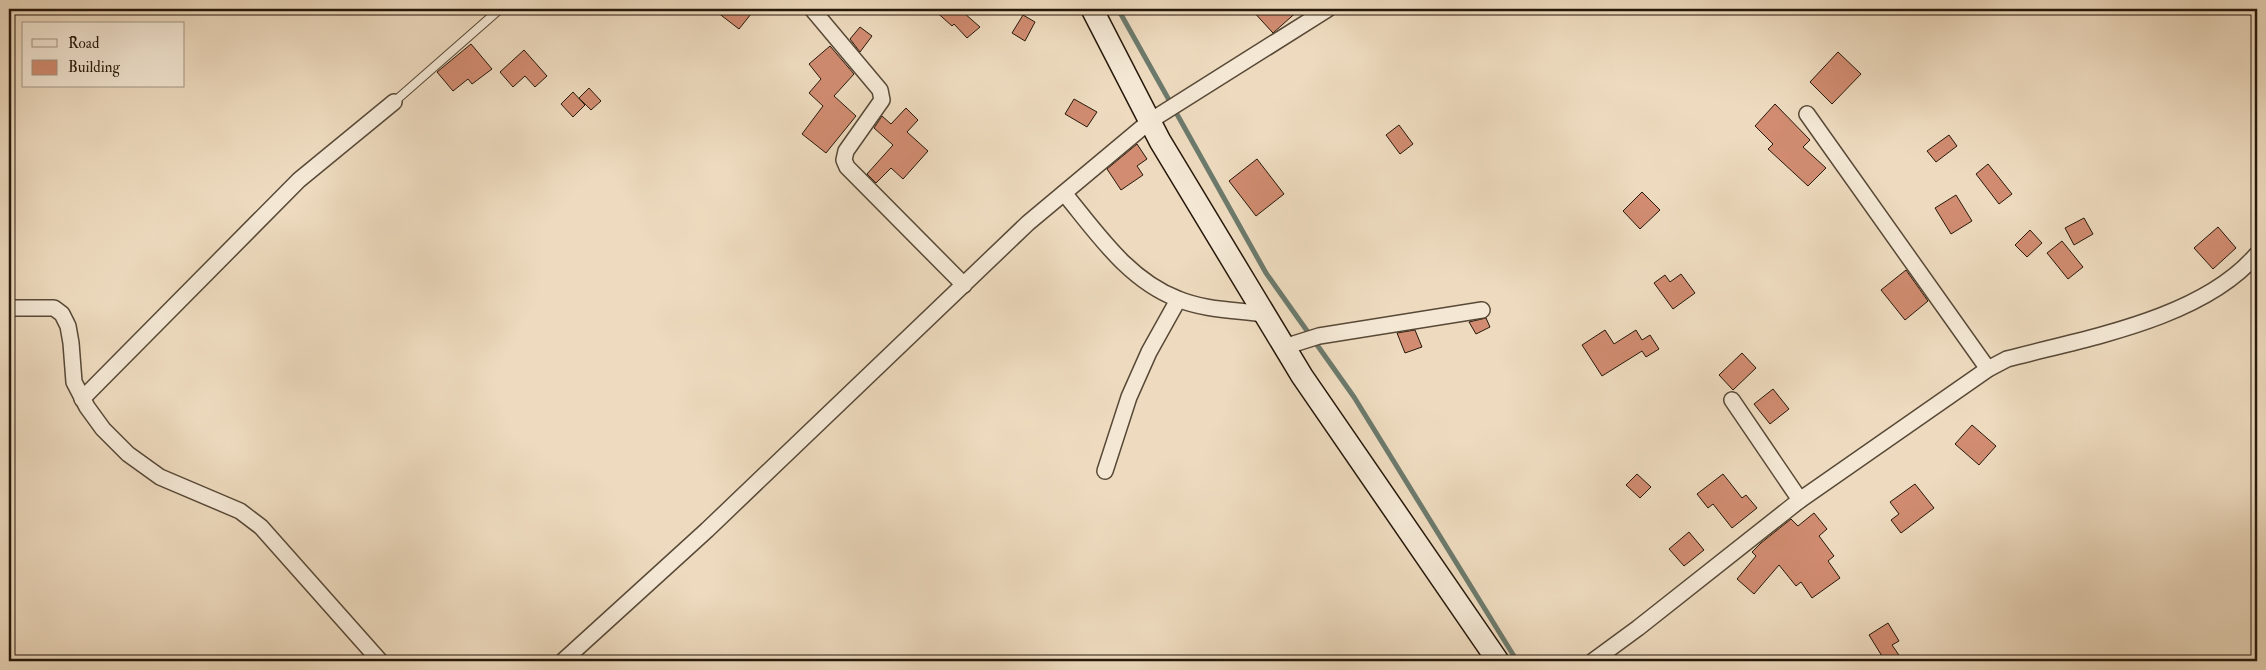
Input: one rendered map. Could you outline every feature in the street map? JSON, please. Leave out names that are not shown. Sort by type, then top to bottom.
[{"type":"street","points":[[812,9],[880,90],[882,100],[846,151],[844,160],[848,167],[964,285]]},
{"type":"street","points":[[1092,9],[1264,314],[1287,345],[1302,376],[1498,661]]},
{"type":"street","points":[[563,661],[707,530],[1028,223],[1155,118],[1328,9]]},
{"type":"street","points":[[82,399],[299,180],[394,102]]},
{"type":"street","points":[[1807,114],[1988,369]]},
{"type":"street","points":[[1064,194],[1117,257],[1154,288],[1178,300],[1264,314]]},
{"type":"street","points":[[1593,661],[1638,628],[1800,500],[1988,369],[2007,359],[2133,326],[2186,305],[2226,283],[2249,264],[2257,254]]},
{"type":"street","points":[[1105,470],[1129,397],[1149,352],[1178,300]]},
{"type":"street","points":[[9,308],[54,308],[62,314],[68,326],[74,382],[82,399],[103,430],[128,454],[160,477],[234,508],[261,527],[380,661]]},
{"type":"street","points":[[1287,345],[1319,336],[1482,310]]},
{"type":"street","points":[[1732,400],[1800,500]]},
{"type":"lane","points":[[394,102],[500,9]]},
{"type":"building","points":[[713,9],[755,9],[739,29]]},
{"type":"building","points":[[933,9],[968,9],[964,13],[980,27],[967,38],[954,24],[952,26]]},
{"type":"building","points":[[1251,9],[1300,9],[1273,33]]},
{"type":"building","points":[[1023,15],[1035,22],[1025,41],[1012,33]]},
{"type":"building","points":[[860,27],[872,36],[860,52],[850,39]]},
{"type":"building","points":[[471,44],[492,69],[472,84],[468,79],[453,91],[437,72]]},
{"type":"building","points":[[830,46],[854,74],[834,96],[856,116],[826,153],[802,134],[823,106],[809,93],[821,79],[809,64]]},
{"type":"building","points":[[524,50],[547,76],[535,87],[525,76],[513,87],[500,72]]},
{"type":"building","points":[[1838,52],[1861,74],[1832,104],[1810,82]]},
{"type":"building","points":[[589,88],[601,101],[591,110],[579,98]]},
{"type":"building","points":[[573,92],[585,105],[573,117],[561,104]]},
{"type":"building","points":[[1074,99],[1097,112],[1087,127],[1065,114]]},
{"type":"building","points":[[1775,104],[1810,140],[1803,147],[1826,168],[1808,186],[1768,149],[1773,144],[1755,126]]},
{"type":"building","points":[[906,108],[918,120],[907,132],[928,151],[903,179],[891,168],[876,183],[867,174],[893,145],[874,128],[882,116],[891,124]]},
{"type":"building","points":[[1399,125],[1413,144],[1400,154],[1386,135]]},
{"type":"building","points":[[1949,135],[1957,146],[1936,162],[1927,151]]},
{"type":"building","points":[[1137,144],[1147,159],[1137,166],[1143,175],[1121,190],[1107,169]]},
{"type":"building","points":[[1257,159],[1284,194],[1256,216],[1229,181]]},
{"type":"building","points":[[1988,164],[2012,194],[1999,204],[1976,174]]},
{"type":"building","points":[[1642,192],[1660,210],[1640,229],[1623,211]]},
{"type":"building","points":[[1956,195],[1972,221],[1951,234],[1935,208]]},
{"type":"building","points":[[2084,218],[2093,234],[2074,245],[2065,228]]},
{"type":"building","points":[[2218,227],[2236,248],[2213,269],[2194,248]]},
{"type":"building","points":[[2030,230],[2042,243],[2027,257],[2015,245]]},
{"type":"building","points":[[2062,241],[2083,267],[2068,279],[2047,253]]},
{"type":"building","points":[[1906,270],[1928,301],[1905,320],[1881,290]]},
{"type":"building","points":[[1681,274],[1695,293],[1673,309],[1654,283],[1665,275],[1670,282]]},
{"type":"building","points":[[1486,318],[1490,327],[1476,334],[1469,322]]},
{"type":"building","points":[[1415,330],[1422,347],[1405,353],[1397,333]]},
{"type":"building","points":[[1605,330],[1614,344],[1636,330],[1642,340],[1650,335],[1659,349],[1646,357],[1642,351],[1602,376],[1582,345]]},
{"type":"building","points":[[1742,353],[1756,368],[1733,390],[1719,375]]},
{"type":"building","points":[[1773,389],[1789,409],[1770,424],[1754,404]]},
{"type":"building","points":[[1972,425],[1996,446],[1979,465],[1955,444]]},
{"type":"building","points":[[1637,474],[1651,487],[1640,498],[1626,485]]},
{"type":"building","points":[[1723,474],[1742,498],[1746,495],[1757,508],[1732,528],[1713,504],[1708,508],[1697,494]]},
{"type":"building","points":[[1915,484],[1934,508],[1901,533],[1891,520],[1899,514],[1890,502]]},
{"type":"building","points":[[1814,513],[1827,529],[1819,536],[1834,556],[1828,561],[1840,578],[1812,598],[1801,582],[1796,586],[1779,565],[1754,594],[1737,579],[1756,556],[1752,552],[1761,543],[1791,519],[1798,526]]},
{"type":"building","points":[[1689,532],[1704,550],[1684,566],[1669,549]]},
{"type":"building","points":[[1888,623],[1899,641],[1892,645],[1903,661],[1885,661],[1869,635]]},
{"type":"waterway","points":[[1118,9],[1266,273],[1354,397],[1517,661]]}]
